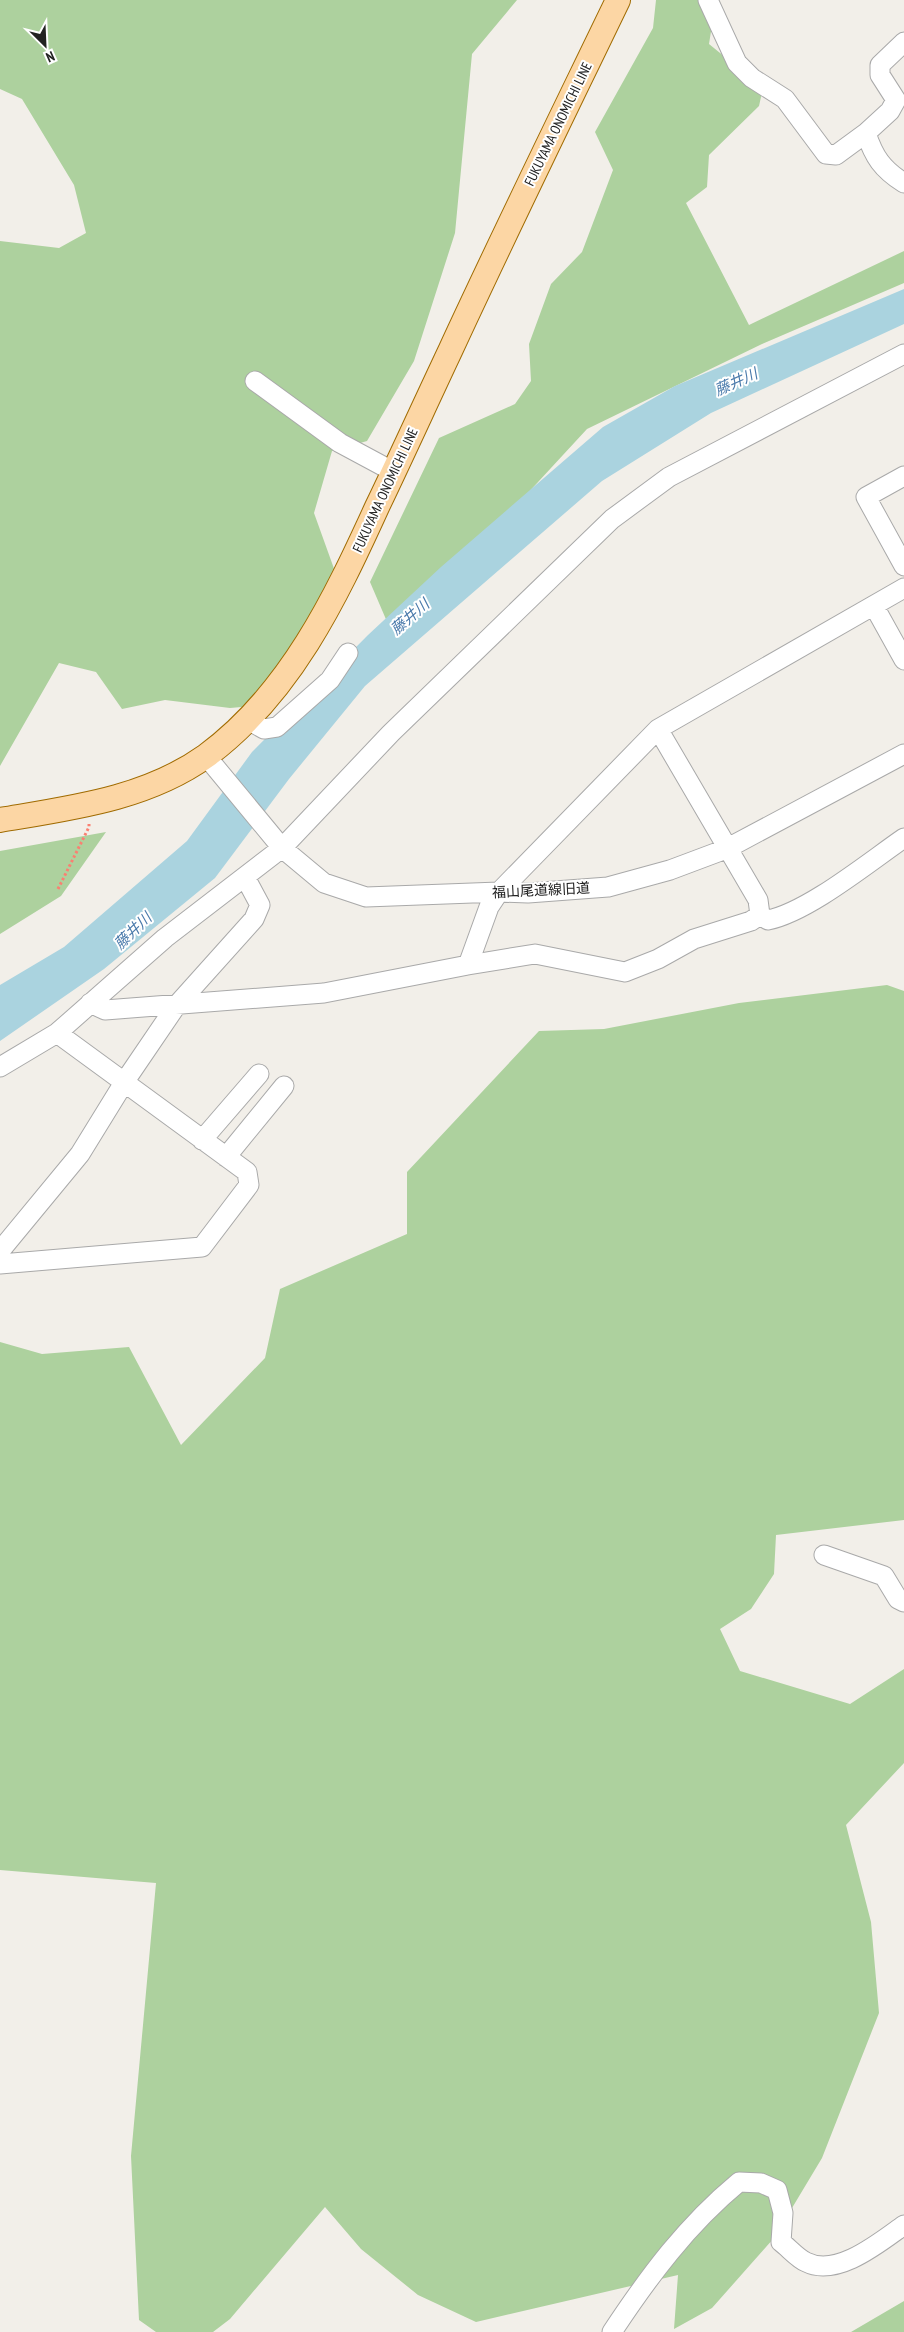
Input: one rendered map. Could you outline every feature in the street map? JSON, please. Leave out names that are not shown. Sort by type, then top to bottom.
[{"type":"main road","name":"FUKUYAMA ONOMICHI LINE","points":[[0,820],[86,806],[133,793],[173,776],[206,756],[248,720],[294,664],[338,591],[486,274],[618,0]]},
{"type":"street","points":[[708,0],[737,62],[752,78],[785,99],[826,154],[836,155],[866,133],[890,111],[896,100],[880,75],[880,65],[904,42]]},
{"type":"street","points":[[866,133],[873,155],[894,176],[904,183]]},
{"type":"street","points":[[0,1067],[57,1033],[165,938],[282,848],[391,734],[612,519],[669,477],[904,354]]},
{"type":"street","points":[[255,381],[340,443],[394,472]]},
{"type":"street","points":[[904,476],[866,497],[904,566]]},
{"type":"street","points":[[468,965],[489,907],[500,892],[658,729],[904,588]]},
{"type":"street","points":[[874,606],[904,660]]},
{"type":"street","points":[[248,720],[264,729],[277,727],[330,680],[348,653]]},
{"type":"street","points":[[658,729],[726,849],[758,900],[760,915]]},
{"type":"street","name":"福山尾道線旧道","points":[[206,756],[282,848],[324,883],[366,897],[500,892],[528,893],[608,886],[670,870],[726,849],[904,754]]},
{"type":"street","points":[[760,915],[768,920],[780,918],[816,897],[904,838]]},
{"type":"street","points":[[0,1251],[80,1154],[176,1006],[254,919],[260,905],[245,877]]},
{"type":"street","points":[[90,1003],[105,1010],[176,1006],[324,993],[536,954],[625,972],[658,959],[694,939],[751,921],[760,915]]},
{"type":"street","points":[[0,1264],[202,1248],[249,1185],[247,1172],[57,1033]]},
{"type":"street","points":[[202,1140],[260,1074]]},
{"type":"street","points":[[226,1157],[284,1086]]},
{"type":"street","points":[[824,1555],[884,1576],[898,1599],[904,1602]]},
{"type":"street","points":[[612,2332],[648,2278],[707,2208],[739,2182],[761,2183],[776,2190],[783,2213],[781,2242],[806,2262],[830,2266],[859,2256],[904,2225]]},
{"type":"path","points":[[58,889],[89,827],[86,806]]},
{"type":"green space","points":[[0,0],[517,0],[472,54],[455,233],[414,361],[367,441],[332,451],[314,513],[337,577],[274,704],[230,708],[165,700],[122,709],[96,672],[59,663],[0,766],[0,241],[59,248],[86,233],[74,185],[22,99],[0,89]]},
{"type":"green space","points":[[656,0],[706,0],[713,19],[709,44],[763,88],[759,106],[709,155],[707,187],[686,203],[749,325],[904,251],[904,283],[762,344],[587,429],[394,638],[370,582],[439,438],[515,404],[531,381],[529,344],[551,284],[582,252],[613,170],[595,132],[653,28]]},
{"type":"green space","points":[[106,832],[61,896],[0,934],[0,851]]},
{"type":"green space","points":[[887,985],[904,991],[904,1520],[776,1535],[774,1574],[751,1609],[720,1629],[740,1671],[850,1704],[904,1669],[904,1763],[846,1825],[871,1922],[879,2013],[822,2158],[774,2238],[712,2308],[674,2329],[678,2275],[476,2322],[418,2295],[361,2249],[325,2207],[230,2319],[213,2332],[156,2332],[139,2320],[131,2156],[156,1883],[0,1870],[0,1342],[42,1354],[129,1347],[181,1445],[265,1358],[280,1289],[407,1234],[407,1172],[539,1031],[604,1029],[739,1003]]},
{"type":"green space","points":[[904,2301],[904,2332],[851,2332]]},
{"type":"water","name":"藤井川","points":[[904,289],[904,324],[711,413],[602,481],[365,686],[289,779],[215,878],[104,969],[0,1041],[0,985],[64,947],[187,841],[252,752],[368,635],[441,567],[603,427],[675,386]]}]
